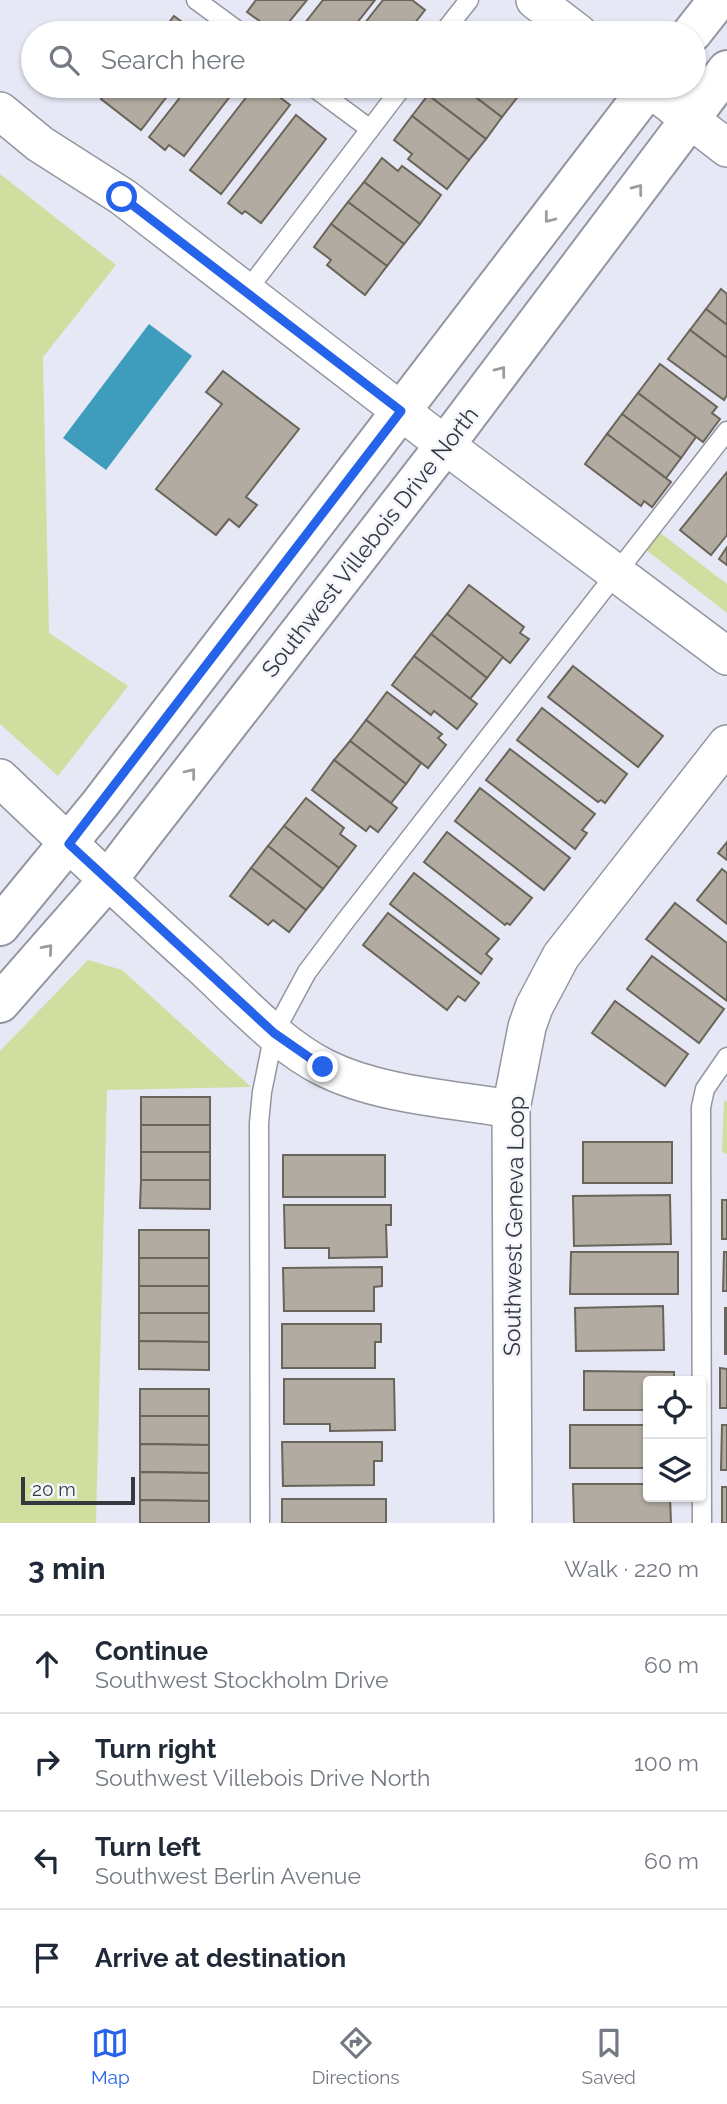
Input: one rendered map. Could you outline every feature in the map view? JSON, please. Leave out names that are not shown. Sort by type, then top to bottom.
[{"type":"street","points":[[535,0],[562,21]]},
{"type":"street","points":[[701,21],[718,0]]},
{"type":"street","name":"Southwest Villebois Drive North","points":[[706,98],[727,70]]},
{"type":"street","points":[[0,926],[69,844],[640,98]]},
{"type":"street","points":[[664,98],[727,148]]},
{"type":"street","name":"Southwest Villebois Drive North","points":[[0,1003],[107,881],[445,445],[706,98]]},
{"type":"street","points":[[0,111],[40,144],[122,197],[445,445],[727,656]]},
{"type":"street","name":"Southwest Geneva Loop","points":[[513,1523],[511,1109],[527,1027],[534,1007],[561,956],[727,744]]},
{"type":"street","points":[[0,778],[107,881],[274,1033],[323,1067],[354,1080],[403,1091],[511,1109]]},
{"type":"lane","points":[[196,0],[225,21]]},
{"type":"lane","points":[[452,21],[469,0]]},
{"type":"lane","points":[[328,98],[370,129]]},
{"type":"lane","points":[[246,292],[394,98]]},
{"type":"lane","points":[[260,1523],[259,1123],[262,1092],[274,1033],[307,972],[727,431]]},
{"type":"lane","points":[[702,1523],[701,1107],[705,1089],[727,1057]]},
{"type":"green space","points":[[0,174],[116,265],[43,357],[49,633],[128,686],[58,776],[0,724]]},
{"type":"green space","points":[[659,532],[727,584],[727,613],[645,549]]},
{"type":"green space","points":[[88,960],[122,970],[251,1087],[107,1090],[96,1523],[0,1523],[0,1051]]},
{"type":"green space","points":[[724,1100],[727,1102],[727,1154],[722,1152]]},
{"type":"water","points":[[149,324],[192,356],[106,470],[63,438]]},
{"type":"building","points":[[256,0],[307,0],[290,21],[259,21],[247,12]]},
{"type":"building","points":[[323,0],[375,0],[358,21],[306,21]]},
{"type":"building","points":[[383,0],[412,0],[425,10],[416,21],[366,21]]},
{"type":"building","points":[[102,98],[166,98],[141,130]]},
{"type":"building","points":[[180,98],[229,98],[184,156],[169,145],[165,150],[149,137]]},
{"type":"building","points":[[246,98],[281,98],[290,105],[221,194],[190,170]]},
{"type":"building","points":[[426,98],[432,98],[486,139],[469,160],[412,116]]},
{"type":"building","points":[[432,98],[477,98],[502,117],[486,139]]},
{"type":"building","points":[[477,98],[517,98],[502,117]]},
{"type":"building","points":[[296,115],[326,139],[261,223],[245,211],[242,214],[228,203]]},
{"type":"building","points":[[412,116],[469,160],[447,189],[408,159],[412,154],[394,140]]},
{"type":"building","points":[[382,158],[398,171],[402,166],[441,195],[420,224],[364,182]]},
{"type":"building","points":[[364,182],[420,224],[404,244],[348,202]]},
{"type":"building","points":[[348,202],[404,244],[387,266],[331,224]]},
{"type":"building","points":[[331,224],[387,266],[365,295],[327,265],[331,260],[314,247]]},
{"type":"building","points":[[721,289],[727,294],[727,325],[706,309]]},
{"type":"building","points":[[706,309],[727,325],[727,358],[690,330]]},
{"type":"building","points":[[690,330],[727,358],[727,395],[724,400],[668,359]]},
{"type":"building","points":[[660,364],[717,407],[712,413],[720,419],[703,442],[638,393]]},
{"type":"building","points":[[223,371],[299,429],[246,497],[257,505],[239,527],[229,519],[216,535],[156,489],[222,404],[206,392]]},
{"type":"building","points":[[638,393],[696,437],[681,458],[622,414]]},
{"type":"building","points":[[622,414],[681,458],[666,478],[607,434]]},
{"type":"building","points":[[607,434],[671,482],[652,507],[644,501],[641,506],[585,464]]},
{"type":"building","points":[[727,472],[727,535],[711,555],[680,530]]},
{"type":"building","points":[[727,547],[727,565],[719,559]]},
{"type":"building","points":[[469,585],[524,627],[520,633],[529,639],[510,663],[447,614]]},
{"type":"building","points":[[447,614],[503,657],[487,678],[431,634]]},
{"type":"building","points":[[431,634],[487,678],[470,699],[414,656]]},
{"type":"building","points":[[414,656],[477,704],[457,729],[434,711],[431,715],[392,685]]},
{"type":"building","points":[[573,666],[663,736],[638,767],[548,697]]},
{"type":"building","points":[[387,692],[442,734],[438,738],[446,745],[428,768],[366,720]]},
{"type":"building","points":[[542,708],[627,774],[605,803],[601,800],[598,802],[517,740]]},
{"type":"building","points":[[366,720],[421,763],[406,784],[350,741]]},
{"type":"building","points":[[350,741],[406,784],[391,803],[334,760]]},
{"type":"building","points":[[510,749],[595,814],[582,830],[587,833],[575,849],[486,780]]},
{"type":"building","points":[[334,760],[397,808],[378,832],[370,826],[366,831],[312,790]]},
{"type":"building","points":[[480,788],[570,858],[544,890],[455,821]]},
{"type":"building","points":[[306,798],[344,828],[340,834],[356,846],[339,868],[284,826]]},
{"type":"building","points":[[284,826],[339,868],[323,889],[268,846]]},
{"type":"building","points":[[447,832],[532,898],[510,925],[505,925],[424,862]]},
{"type":"building","points":[[727,842],[727,860],[718,853]]},
{"type":"building","points":[[268,846],[323,889],[306,910],[251,868]]},
{"type":"building","points":[[251,868],[306,910],[289,932],[273,920],[268,925],[230,896]]},
{"type":"building","points":[[722,869],[727,873],[727,924],[697,900]]},
{"type":"building","points":[[414,873],[499,939],[486,954],[492,959],[481,974],[390,904]]},
{"type":"building","points":[[675,903],[727,943],[727,1001],[646,939]]},
{"type":"building","points":[[388,913],[479,983],[465,1001],[458,996],[447,1010],[363,945]]},
{"type":"building","points":[[652,956],[724,1009],[699,1043],[627,989]]},
{"type":"building","points":[[615,1001],[688,1054],[665,1086],[592,1033]]},
{"type":"building","points":[[141,1097],[210,1097],[210,1125],[141,1125]]},
{"type":"building","points":[[141,1125],[210,1125],[210,1152],[141,1152]]},
{"type":"building","points":[[583,1142],[672,1142],[672,1183],[583,1183]]},
{"type":"building","points":[[141,1152],[210,1152],[210,1180],[141,1180]]},
{"type":"building","points":[[283,1155],[385,1155],[385,1197],[283,1197]]},
{"type":"building","points":[[141,1180],[210,1180],[210,1209],[140,1208]]},
{"type":"building","points":[[670,1195],[671,1244],[574,1246],[573,1196]]},
{"type":"building","points":[[722,1200],[727,1200],[727,1239],[722,1239]]},
{"type":"building","points":[[284,1205],[391,1205],[391,1225],[386,1225],[387,1257],[329,1258],[329,1248],[285,1248]]},
{"type":"building","points":[[139,1230],[209,1230],[209,1258],[139,1258]]},
{"type":"building","points":[[571,1252],[678,1252],[678,1294],[570,1294]]},
{"type":"building","points":[[724,1252],[727,1252],[727,1291],[723,1291]]},
{"type":"building","points":[[139,1258],[209,1258],[209,1286],[139,1286]]},
{"type":"building","points":[[382,1267],[382,1286],[374,1287],[374,1311],[284,1311],[283,1268]]},
{"type":"building","points":[[139,1286],[209,1286],[209,1313],[139,1313]]},
{"type":"building","points":[[663,1306],[664,1350],[576,1351],[575,1308]]},
{"type":"building","points":[[727,1308],[727,1354],[725,1354]]},
{"type":"building","points":[[139,1313],[209,1313],[209,1342],[139,1341]]},
{"type":"building","points":[[282,1324],[381,1324],[381,1342],[375,1342],[375,1368],[282,1368]]},
{"type":"building","points":[[139,1341],[209,1342],[209,1370],[139,1369]]},
{"type":"building","points":[[720,1368],[727,1369],[727,1408],[720,1408]]},
{"type":"building","points":[[584,1371],[674,1372],[674,1376],[643,1376],[643,1410],[584,1410]]},
{"type":"building","points":[[284,1379],[394,1379],[395,1430],[330,1431],[330,1424],[284,1424]]},
{"type":"building","points":[[140,1389],[209,1389],[209,1416],[140,1416]]},
{"type":"building","points":[[140,1416],[209,1416],[209,1445],[140,1444]]},
{"type":"building","points":[[570,1425],[643,1425],[643,1468],[570,1468]]},
{"type":"building","points":[[722,1425],[727,1425],[727,1470],[721,1470]]},
{"type":"building","points":[[282,1442],[382,1442],[382,1461],[374,1461],[374,1485],[283,1486]]},
{"type":"building","points":[[140,1444],[209,1445],[209,1473],[140,1472]]},
{"type":"building","points":[[140,1472],[209,1473],[209,1501],[140,1500]]},
{"type":"building","points":[[573,1484],[643,1484],[643,1502],[670,1502],[671,1523],[574,1523]]},
{"type":"building","points":[[722,1487],[727,1487],[727,1523],[722,1523]]},
{"type":"building","points":[[282,1499],[386,1499],[386,1523],[282,1523]]},
{"type":"building","points":[[140,1500],[209,1501],[209,1523],[140,1523]]},
{"type":"route","points":[[122,197],[401,411],[69,844],[274,1033],[323,1067]]}]
